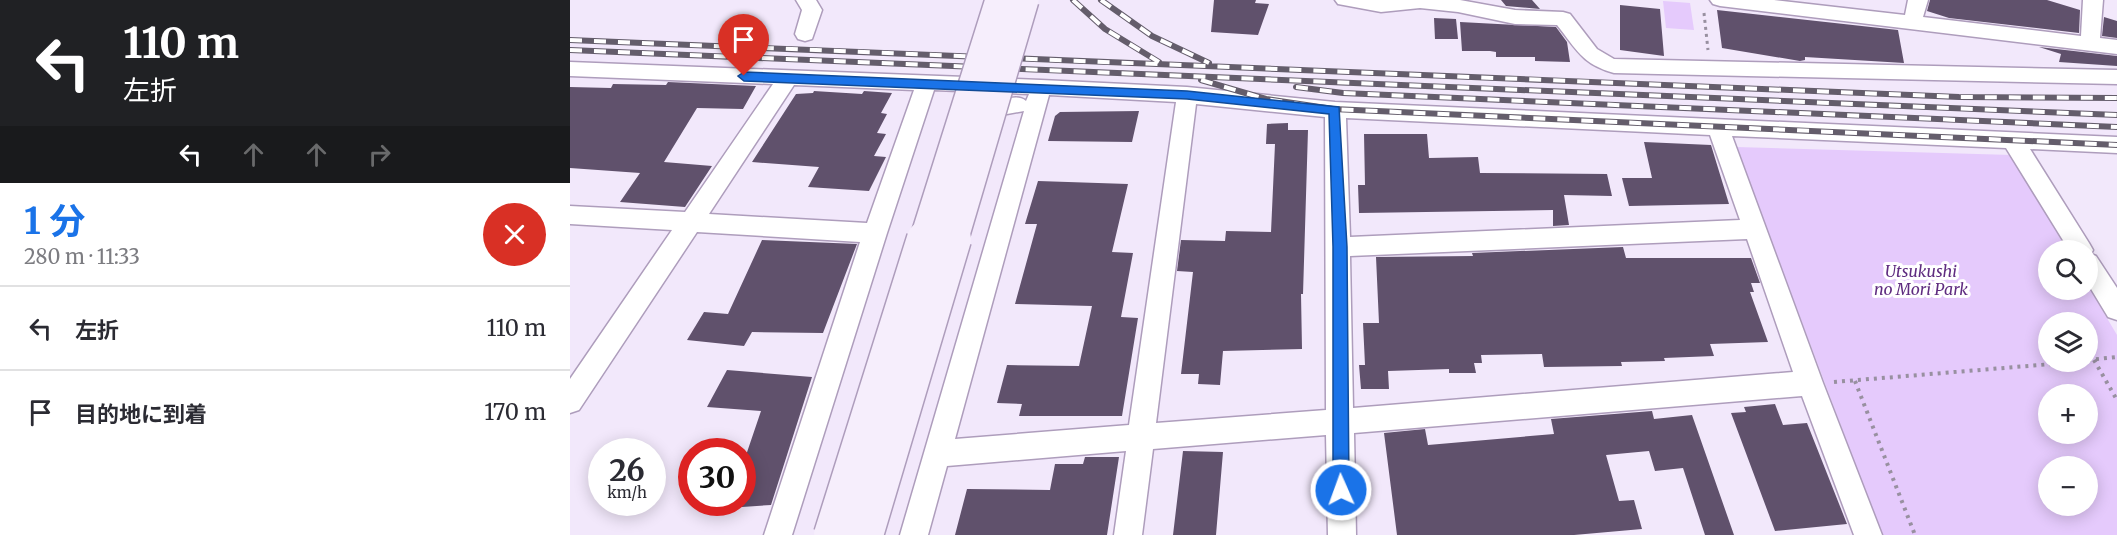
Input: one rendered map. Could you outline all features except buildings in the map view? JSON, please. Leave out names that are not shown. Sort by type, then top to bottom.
[{"type":"street","points":[[805,34],[812,10],[806,0]]},
{"type":"street","points":[[832,535],[1000,0]]},
{"type":"street","points":[[865,535],[1024,0]]},
{"type":"street","points":[[1345,0],[1381,6],[1420,2],[1458,6],[1515,17],[1563,19],[1577,34],[1590,56],[1602,63],[1614,66],[2117,77]]},
{"type":"street","points":[[1911,24],[1918,0]]},
{"type":"street","points":[[2090,45],[2093,0]]},
{"type":"street","points":[[1712,6],[1772,3],[1911,24],[2117,47]]},
{"type":"street","points":[[570,69],[1041,87],[1187,95],[1335,110],[2117,145]]},
{"type":"street","points":[[570,401],[788,78]]},
{"type":"street","points":[[778,535],[875,233],[926,84]]},
{"type":"street","points":[[914,535],[1041,87]]},
{"type":"street","points":[[1128,535],[1187,95]]},
{"type":"street","points":[[1335,110],[1340,247],[1339,422],[1342,535]]},
{"type":"street","points":[[1718,126],[1810,383],[1868,535]]},
{"type":"street","points":[[2012,139],[2074,240]]},
{"type":"street","points":[[570,215],[875,233]]},
{"type":"street","points":[[1340,247],[1755,229]]},
{"type":"street","points":[[2098,278],[2117,309]]},
{"type":"street","points":[[936,454],[1810,383]]},
{"type":"path","points":[[1710,68],[1712,6]]},
{"type":"path","points":[[2098,359],[2117,357]]},
{"type":"path","points":[[1915,535],[1855,381],[2038,365]]},
{"type":"path","points":[[2098,371],[2117,400]]},
{"type":"green space","points":[[1663,1],[1690,3],[1694,30],[1666,28]]},
{"type":"green space","name":"Utsukushi no Mori Park","points":[[1736,147],[2012,155],[2061,240],[2038,240],[2038,300],[2096,300],[2117,335],[2117,535],[1882,535]]},
{"type":"railway","points":[[1073,0],[1105,29],[1159,62]]},
{"type":"railway","points":[[1101,0],[1152,36],[1209,63]]},
{"type":"railway","points":[[570,40],[1959,97],[2117,98]]},
{"type":"railway","points":[[570,50],[2117,115]]},
{"type":"railway","points":[[1201,80],[1266,99],[1333,109],[2117,145]]},
{"type":"railway","points":[[1296,87],[1343,93],[2117,127]]},
{"type":"route","points":[[744,76],[1187,95],[1335,110],[1340,247],[1341,490]]}]
